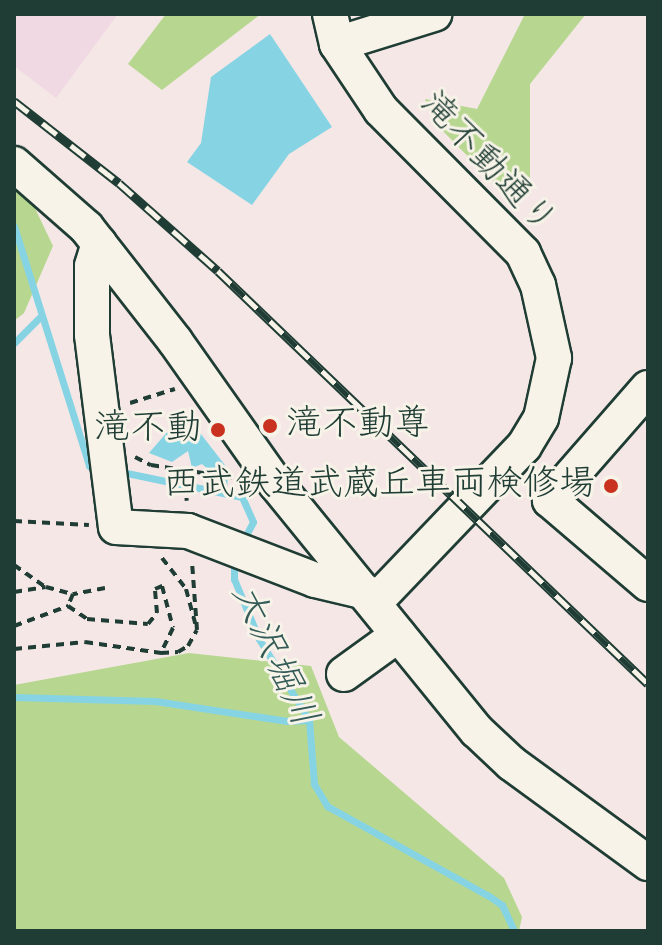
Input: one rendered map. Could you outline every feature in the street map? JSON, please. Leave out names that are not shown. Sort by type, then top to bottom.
[{"type":"street","points":[[333,29],[434,14]]},
{"type":"street","name":"滝不動通り","points":[[333,29],[381,110],[523,253],[538,285],[554,358],[541,418],[524,446],[370,598]]},
{"type":"street","points":[[14,164],[99,243],[276,484],[477,731],[511,763],[648,863]]},
{"type":"street","points":[[99,243],[92,266],[92,335],[116,527],[188,531],[221,540],[315,580],[370,598]]},
{"type":"street","points":[[648,388],[550,500],[648,584]]},
{"type":"street","points":[[344,674],[398,635]]},
{"type":"path","points":[[101,412],[187,389]]},
{"type":"path","points":[[107,465],[151,465],[224,475]]},
{"type":"path","points":[[183,470],[183,490]]},
{"type":"path","points":[[14,521],[116,527]]},
{"type":"path","points":[[14,649],[61,641],[161,653],[188,646],[197,630],[188,531]]},
{"type":"path","points":[[162,558],[186,589],[197,630]]},
{"type":"path","points":[[14,565],[46,587],[73,594],[105,588]]},
{"type":"path","points":[[68,606],[87,619],[148,624],[157,613],[155,589],[162,586],[173,628],[161,653]]},
{"type":"path","points":[[14,592],[46,587]]},
{"type":"path","points":[[14,626],[68,606],[73,594]]},
{"type":"shaded area","points":[[14,14],[118,14],[56,98],[14,66]]},
{"type":"green space","points":[[166,14],[261,14],[162,90],[128,64]]},
{"type":"green space","points":[[525,14],[586,14],[530,84],[530,177],[512,201],[433,121],[425,99],[477,109]]},
{"type":"green space","points":[[14,164],[53,246],[24,313],[14,321]]},
{"type":"green space","points":[[189,653],[311,666],[339,737],[504,878],[522,917],[519,931],[14,931],[14,685]]},
{"type":"water","points":[[270,34],[332,127],[289,154],[252,205],[187,162],[201,143],[211,77]]},
{"type":"water","points":[[186,428],[197,429],[228,469],[209,470],[202,464],[192,468],[188,451],[172,462],[149,453],[168,431],[177,435]]},
{"type":"waterway","name":"大沢堀川","points":[[14,226],[89,466],[97,472]]},
{"type":"waterway","points":[[14,343],[40,317]]},
{"type":"waterway","points":[[223,490],[224,470]]},
{"type":"waterway","name":"大沢堀川","points":[[117,471],[242,497],[253,522],[242,543]]},
{"type":"waterway","name":"大沢堀川","points":[[234,557],[234,579],[259,639],[309,720],[314,784],[327,806],[489,896],[502,905],[514,931]]},
{"type":"waterway","points":[[14,697],[155,701],[288,721],[309,720]]},
{"type":"railway","points":[[14,101],[119,183],[218,271],[648,684]]},
{"type":"place","name":"滝不動尊","points":[[270,426]]},
{"type":"place","name":"滝不動","points":[[218,430]]},
{"type":"place","name":"西武鉄道武蔵丘車両検修場","points":[[611,486]]}]
